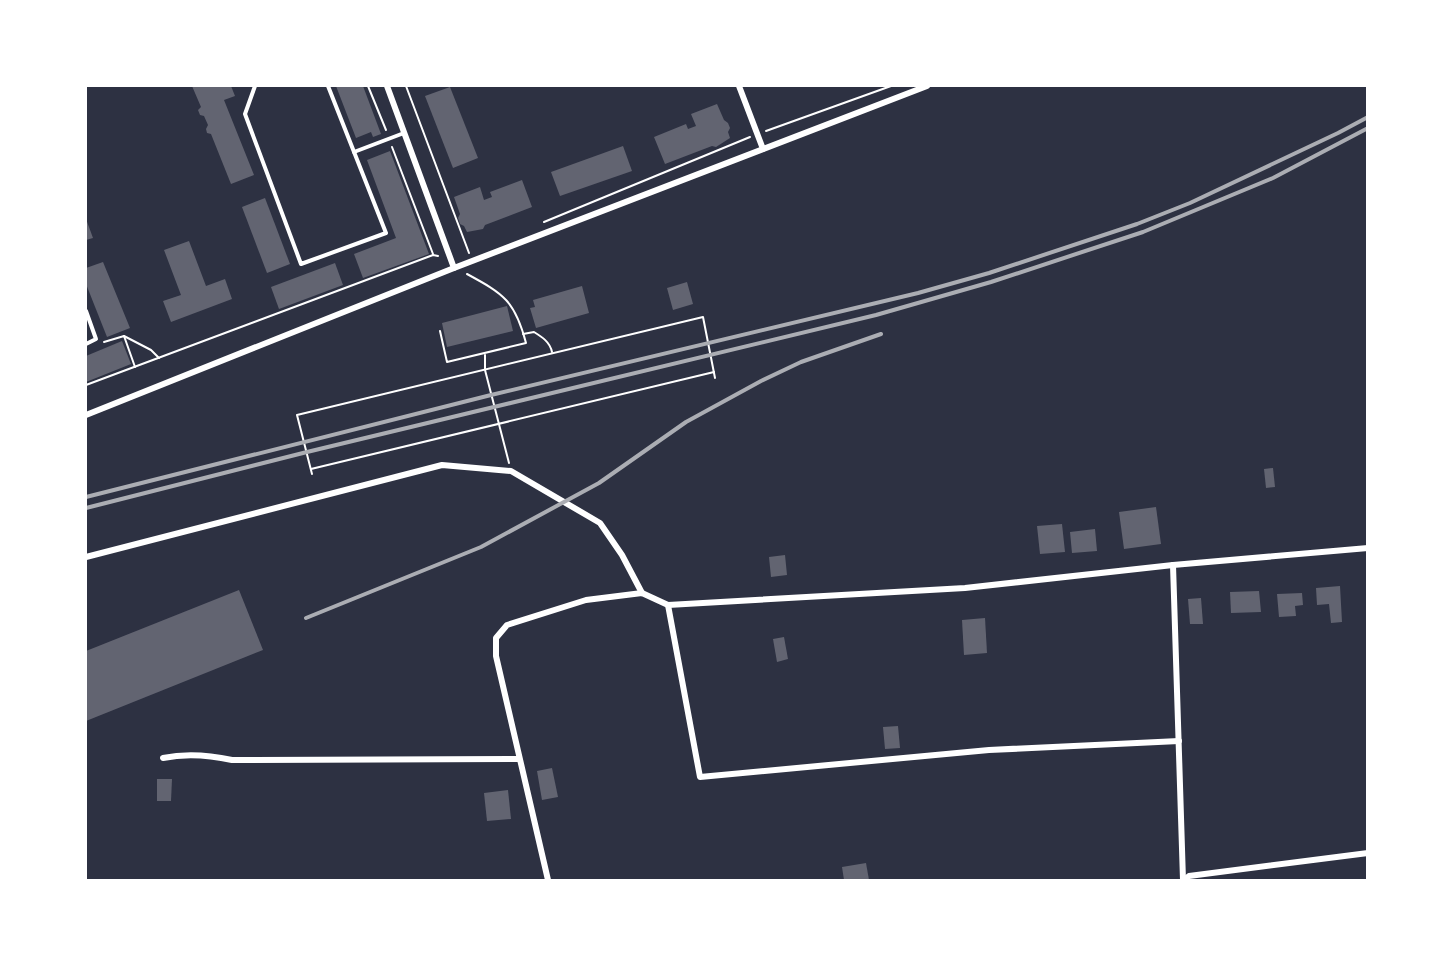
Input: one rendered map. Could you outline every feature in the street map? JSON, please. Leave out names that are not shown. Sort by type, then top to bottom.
[{"type":"street","points":[[387,86],[454,267]]},
{"type":"street","points":[[739,86],[763,149]]},
{"type":"street","points":[[86,415],[454,267],[927,86]]},
{"type":"street","points":[[86,557],[442,465],[511,471],[600,523],[622,555],[642,592]]},
{"type":"street","points":[[548,880],[496,656],[496,638],[507,625],[586,600],[642,592],[668,605],[965,588],[1173,565],[1368,548]]},
{"type":"street","points":[[1173,565],[1184,880]]},
{"type":"street","points":[[668,605],[700,777],[989,750],[1179,741]]},
{"type":"street","points":[[163,758],[177,755],[210,755],[232,760],[519,759]]},
{"type":"street","points":[[1184,880],[1189,876],[1368,853]]},
{"type":"lane","points":[[255,86],[245,114],[301,264],[386,233],[328,86]]},
{"type":"lane","points":[[354,152],[405,133]]},
{"type":"lane","points":[[86,311],[96,339],[86,344]]},
{"type":"path","points":[[368,86],[433,255]]},
{"type":"path","points":[[86,385],[433,255],[451,259],[469,252],[406,86]]},
{"type":"path","points":[[536,225],[757,134],[891,86]]},
{"type":"path","points":[[440,331],[447,362],[525,343],[515,309],[483,283],[454,267]]},
{"type":"path","points":[[312,474],[297,415],[703,316],[715,378]]},
{"type":"path","points":[[523,334],[534,332],[542,337],[550,345],[552,353]]},
{"type":"path","points":[[96,339],[106,342],[124,336],[151,350],[159,358]]},
{"type":"path","points":[[124,336],[135,367]]},
{"type":"path","points":[[485,354],[485,370],[511,471]]},
{"type":"path","points":[[311,469],[714,372]]},
{"type":"building","points":[[192,86],[231,86],[235,96],[224,100],[254,175],[231,184],[211,134],[207,133],[208,125],[204,116],[200,115],[198,110],[201,107]]},
{"type":"building","points":[[336,86],[363,86],[381,134],[373,137],[371,132],[356,138]]},
{"type":"building","points":[[450,87],[478,158],[453,168],[425,96]]},
{"type":"building","points":[[717,104],[730,128],[728,132],[730,138],[716,147],[712,146],[665,164],[654,137],[686,124],[688,129],[696,126],[691,114]]},
{"type":"building","points":[[623,146],[632,171],[560,196],[551,172]]},
{"type":"building","points":[[390,151],[429,254],[363,278],[354,254],[396,238],[367,160]]},
{"type":"building","points":[[522,180],[532,207],[485,225],[483,229],[467,232],[460,224],[458,218],[460,214],[454,197],[480,187],[484,200],[492,197],[490,192]]},
{"type":"building","points":[[265,198],[290,264],[267,273],[242,207]]},
{"type":"building","points":[[86,219],[93,238],[86,240]]},
{"type":"building","points":[[189,241],[206,286],[225,279],[232,299],[171,322],[163,301],[181,295],[164,250]]},
{"type":"building","points":[[103,262],[130,328],[107,337],[86,284],[86,268]]},
{"type":"building","points":[[335,263],[343,285],[279,309],[271,287]]},
{"type":"building","points":[[687,282],[693,304],[673,310],[667,288]]},
{"type":"building","points":[[582,286],[589,313],[536,328],[530,308],[535,307],[533,300]]},
{"type":"building","points":[[507,306],[513,331],[447,347],[442,323]]},
{"type":"building","points":[[122,341],[131,364],[86,382],[86,356]]},
{"type":"building","points":[[1273,468],[1275,487],[1266,488],[1264,469]]},
{"type":"building","points":[[1156,507],[1161,544],[1124,549],[1119,512]]},
{"type":"building","points":[[1062,524],[1065,552],[1040,554],[1037,526]]},
{"type":"building","points":[[1095,529],[1097,551],[1072,553],[1070,532]]},
{"type":"building","points":[[785,555],[787,575],[771,577],[769,557]]},
{"type":"building","points":[[1340,586],[1342,622],[1331,623],[1329,604],[1317,605],[1316,588]]},
{"type":"building","points":[[239,590],[263,650],[86,721],[86,651]]},
{"type":"building","points":[[1259,591],[1261,612],[1231,613],[1230,592]]},
{"type":"building","points":[[1302,593],[1303,605],[1295,606],[1296,616],[1279,617],[1277,594]]},
{"type":"building","points":[[1201,598],[1203,624],[1190,624],[1188,599]]},
{"type":"building","points":[[985,618],[987,653],[964,655],[962,620]]},
{"type":"building","points":[[784,637],[788,659],[777,662],[773,639]]},
{"type":"building","points":[[898,726],[900,748],[885,749],[883,727]]},
{"type":"building","points":[[552,768],[558,797],[542,800],[537,771]]},
{"type":"building","points":[[157,779],[172,779],[171,801],[157,801]]},
{"type":"building","points":[[508,790],[511,819],[487,821],[484,793]]},
{"type":"building","points":[[866,863],[869,880],[844,880],[842,867]]},
{"type":"railway","points":[[86,497],[491,395],[918,293],[989,273],[1137,224],[1190,203],[1368,117]]},
{"type":"railway","points":[[86,508],[307,452],[876,315],[991,282],[1143,232],[1273,178],[1368,128]]},
{"type":"railway","points":[[306,618],[481,547],[599,483],[686,422],[761,381],[801,362],[881,334]]}]
